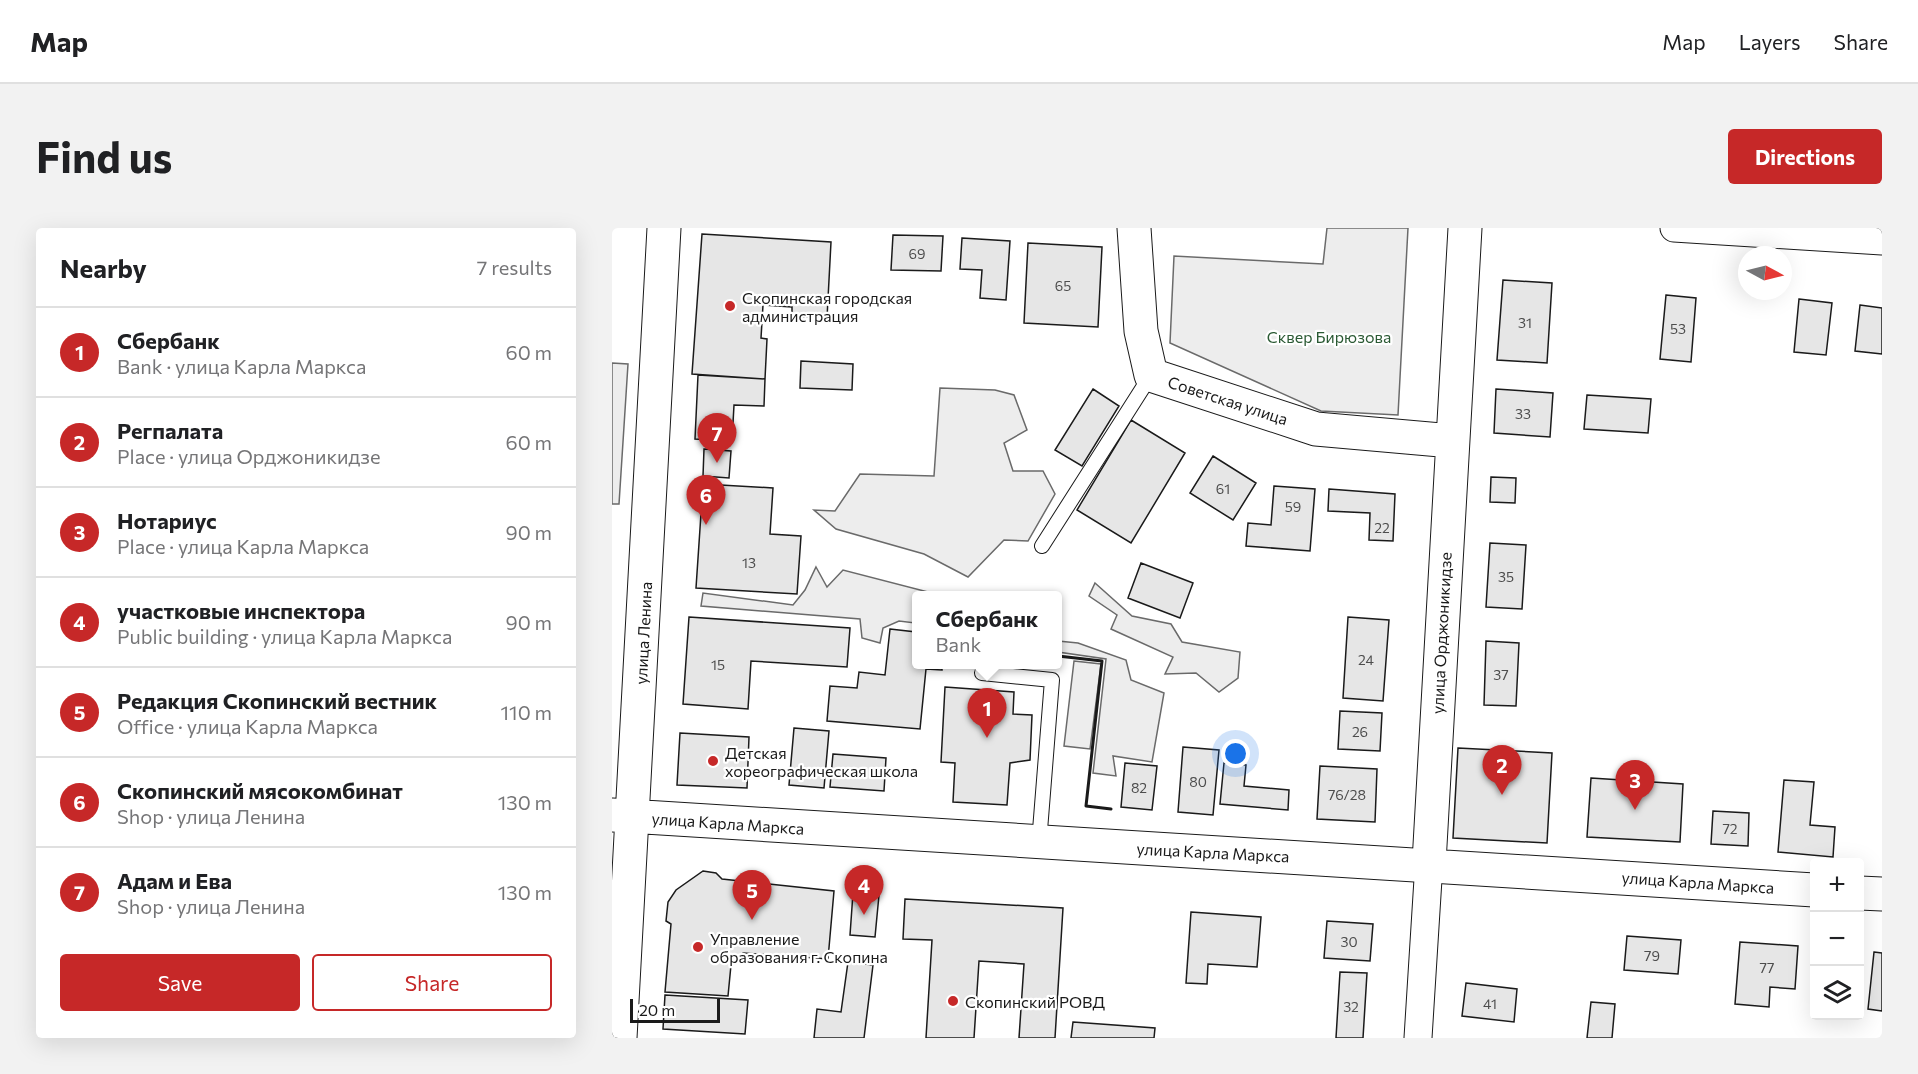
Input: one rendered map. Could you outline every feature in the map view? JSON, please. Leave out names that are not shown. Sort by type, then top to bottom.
[{"type":"street","name":"улица Ленина","points":[[620,1038],[622,816],[664,228]]},
{"type":"street","name":"Советская улица","points":[[1134,228],[1141,331],[1151,375],[1316,429],[1452,441]]},
{"type":"street","name":"улица Орджоникидзе","points":[[1418,1038],[1465,228]]},
{"type":"street","points":[[1674,228],[1882,240]]},
{"type":"street","name":"улица Карла Маркса","points":[[622,816],[1039,843],[1429,863],[1810,890]]},
{"type":"street","points":[[1864,893],[1882,894]]},
{"type":"lane","points":[[1042,546],[1151,375]]},
{"type":"lane","points":[[982,673],[1052,680],[1039,843]]},
{"type":"shaded area","name":"Сквер Бирюзова","points":[[1327,228],[1408,228],[1398,415],[1321,411],[1170,343],[1174,256],[1323,264]]},
{"type":"shaded area","points":[[612,363],[628,364],[619,504],[612,504]]},
{"type":"shaded area","points":[[940,388],[995,390],[1014,395],[1027,430],[1004,443],[1013,471],[1043,471],[1055,494],[1028,541],[1004,540],[968,577],[924,554],[836,529],[814,510],[835,511],[860,474],[934,476]]},
{"type":"shaded area","points":[[816,567],[827,587],[843,570],[924,591],[912,591],[912,623],[899,621],[883,628],[880,643],[862,638],[860,619],[701,606],[703,593],[793,605],[805,590]]},
{"type":"shaded area","points":[[1095,583],[1132,616],[1171,624],[1182,642],[1240,652],[1238,678],[1219,692],[1196,673],[1165,674],[1173,657],[1111,629],[1117,615],[1089,596]]},
{"type":"shaded area","points":[[1062,641],[1078,643],[1126,660],[1131,680],[1164,693],[1152,762],[1113,756],[1116,776],[1093,773],[1106,659],[1062,653]]},
{"type":"shaded area","points":[[1074,661],[1101,664],[1090,749],[1064,746]]},
{"type":"building","name":"Скопинская городская администрация","points":[[702,234],[831,242],[827,318],[792,316],[792,307],[763,305],[761,338],[767,339],[765,379],[692,374]]},
{"type":"building","points":[[893,235],[943,236],[941,271],[891,270]]},
{"type":"building","points":[[962,238],[1010,241],[1006,300],[980,298],[982,270],[960,269]]},
{"type":"building","points":[[1028,243],[1102,247],[1098,327],[1024,323]]},
{"type":"building","points":[[1503,280],[1552,283],[1547,363],[1497,360]]},
{"type":"building","points":[[1666,295],[1696,298],[1691,362],[1660,359]]},
{"type":"building","points":[[1799,299],[1832,303],[1826,355],[1794,352]]},
{"type":"building","points":[[1860,305],[1882,308],[1882,354],[1855,351]]},
{"type":"building","points":[[801,361],[853,364],[852,390],[800,388]]},
{"type":"building","points":[[698,375],[765,379],[764,406],[734,405],[732,441],[695,439]]},
{"type":"building","points":[[1093,389],[1119,406],[1082,466],[1055,450]]},
{"type":"building","points":[[1496,389],[1553,393],[1550,437],[1494,433]]},
{"type":"building","points":[[1587,395],[1651,399],[1648,433],[1584,429]]},
{"type":"building","points":[[1131,420],[1185,453],[1131,543],[1077,510]]},
{"type":"building","points":[[704,449],[731,451],[729,478],[703,476]]},
{"type":"building","points":[[1213,456],[1256,483],[1233,520],[1190,493]]},
{"type":"building","points":[[1491,477],[1516,478],[1515,503],[1490,502]]},
{"type":"building","points":[[703,484],[773,488],[770,534],[801,536],[797,594],[696,588]]},
{"type":"building","points":[[1274,486],[1315,489],[1310,551],[1246,546],[1248,523],[1271,525]]},
{"type":"building","points":[[1329,489],[1395,494],[1393,541],[1369,540],[1370,513],[1328,511]]},
{"type":"building","points":[[1490,543],[1526,545],[1522,609],[1486,607]]},
{"type":"building","points":[[1141,563],[1193,583],[1180,618],[1128,598]]},
{"type":"building","points":[[689,617],[850,628],[847,667],[751,661],[748,709],[683,704]]},
{"type":"building","points":[[1348,617],[1389,620],[1383,701],[1343,698]]},
{"type":"building","points":[[890,629],[912,632],[912,669],[926,669],[920,729],[827,721],[830,686],[857,688],[859,672],[885,675]]},
{"type":"building","points":[[1486,641],[1519,643],[1516,706],[1484,705]]},
{"type":"building","points":[[945,687],[1014,692],[1013,714],[1032,715],[1030,760],[1010,763],[1007,805],[953,802],[955,763],[941,762]]},
{"type":"building","points":[[1340,711],[1382,713],[1380,751],[1338,749]]},
{"type":"building","points":[[794,728],[829,731],[824,788],[789,785]]},
{"type":"building","name":"Детская хореографическая школа","points":[[680,733],[749,737],[747,788],[677,785]]},
{"type":"building","points":[[1183,747],[1219,750],[1213,815],[1178,812]]},
{"type":"building","points":[[1458,748],[1552,753],[1547,843],[1453,838]]},
{"type":"building","points":[[833,754],[886,758],[884,791],[830,787]]},
{"type":"building","points":[[1125,763],[1157,766],[1152,810],[1121,807]]},
{"type":"building","points":[[1224,763],[1246,765],[1244,786],[1289,790],[1288,810],[1220,804]]},
{"type":"building","points":[[1320,766],[1377,769],[1375,822],[1317,819]]},
{"type":"building","points":[[1591,778],[1683,784],[1680,842],[1587,837]]},
{"type":"building","points":[[1784,780],[1814,782],[1810,825],[1835,827],[1833,857],[1778,852]]},
{"type":"building","points":[[1713,811],[1749,813],[1748,846],[1711,844]]},
{"type":"building","points":[[703,871],[716,873],[722,879],[834,891],[828,959],[743,953],[731,965],[728,996],[665,992],[671,924],[666,921],[668,902],[676,890]]},
{"type":"building","points":[[853,893],[879,895],[875,937],[850,935]]},
{"type":"building","name":"Скопинский РОВД","points":[[905,899],[1063,908],[1055,1038],[1019,1038],[1024,964],[979,961],[974,1038],[926,1038],[932,940],[903,939]]},
{"type":"building","points":[[1191,912],[1261,917],[1257,967],[1208,964],[1207,984],[1186,983]]},
{"type":"building","points":[[1327,921],[1373,924],[1370,961],[1324,958]]},
{"type":"building","points":[[1627,936],[1681,940],[1678,974],[1624,970]]},
{"type":"building","points":[[1740,942],[1798,946],[1795,989],[1770,987],[1769,1007],[1735,1004]]},
{"type":"building","points":[[1874,952],[1882,953],[1882,1011],[1868,1009]]},
{"type":"building","points":[[848,962],[873,965],[864,1038],[814,1038],[817,1009],[841,1012]]},
{"type":"building","points":[[1340,972],[1367,973],[1363,1038],[1336,1038]]},
{"type":"building","points":[[1466,983],[1517,989],[1514,1022],[1462,1016]]},
{"type":"building","points":[[665,995],[748,1000],[745,1034],[663,1029]]},
{"type":"building","points":[[1591,1002],[1615,1004],[1612,1038],[1587,1038]]},
{"type":"building","points":[[1073,1022],[1155,1028],[1154,1038],[1071,1038]]},
{"type":"wall","points":[[1062,656],[1102,661],[1086,806],[1111,809]]},
{"type":"place","name":"Скопинская городская администрация","points":[[730,306]]},
{"type":"place","name":"Адам и Ева","points":[[717,463]]},
{"type":"place","name":"Скопинский мясокомбинат","points":[[706,525]]},
{"type":"place","name":"Сбербанк","points":[[987,738]]},
{"type":"place","name":"Детская хореографическая школа","points":[[713,761]]},
{"type":"place","name":"Регпалата","points":[[1502,795]]},
{"type":"place","name":"Нотариус","points":[[1635,810]]},
{"type":"place","name":"участковые инспектора","points":[[864,915]]},
{"type":"place","name":"Редакция Скопинский вестник","points":[[752,920]]},
{"type":"place","name":"Управление образования г. Скопина","points":[[698,947]]},
{"type":"place","name":"Скопинский РОВД","points":[[953,1001]]}]
